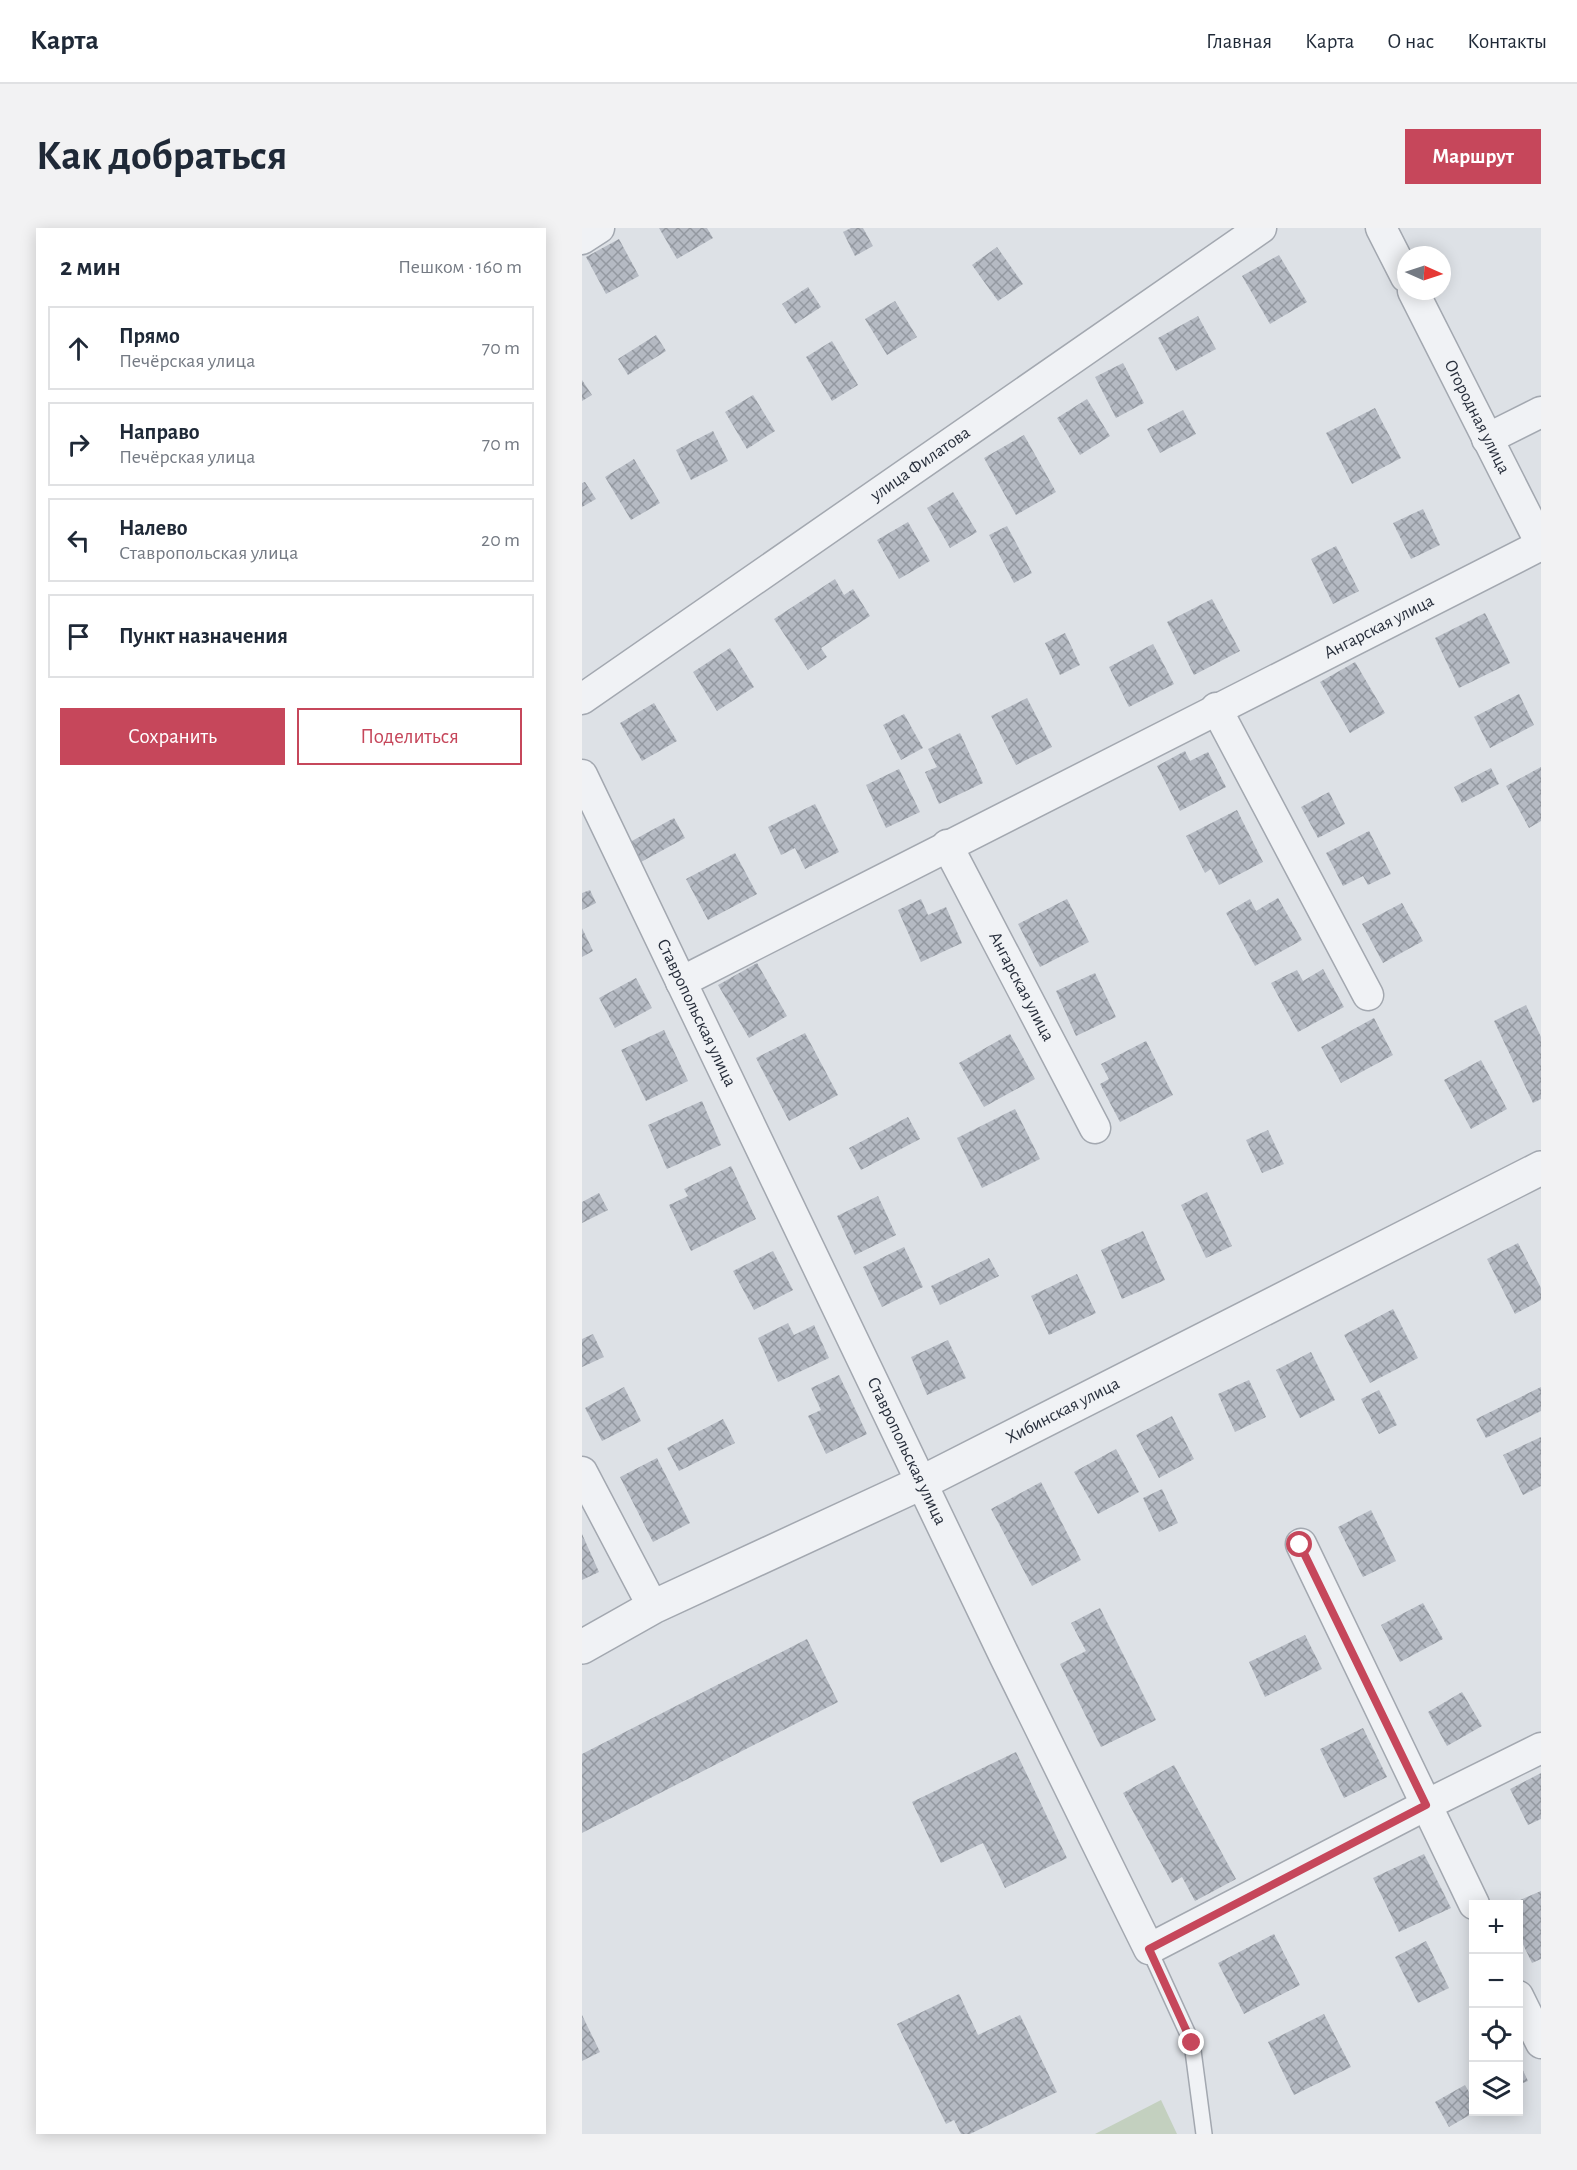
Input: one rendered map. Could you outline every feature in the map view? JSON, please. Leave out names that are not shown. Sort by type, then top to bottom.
[{"type":"street","points":[[582,238],[599,228]]},
{"type":"street","name":"улица Филатова","points":[[582,699],[1261,228]]},
{"type":"street","points":[[1381,228],[1397,259]]},
{"type":"street","name":"Огородная улица","points":[[1418,300],[1541,544]]},
{"type":"street","points":[[1487,439],[1541,412]]},
{"type":"street","name":"Ангарская улица","points":[[681,982],[1541,544]]},
{"type":"street","points":[[1216,708],[1368,995]]},
{"type":"street","name":"Ставропольская улица","points":[[582,775],[921,1483],[1149,1949]]},
{"type":"street","name":"Ангарская улица","points":[[947,845],[1095,1128]]},
{"type":"street","name":"Хибинская улица","points":[[582,1647],[653,1607],[921,1483],[1541,1168]]},
{"type":"street","points":[[582,1472],[653,1607]]},
{"type":"street","points":[[1300,1545],[1472,1900]]},
{"type":"street","points":[[1149,1949],[1541,1748]]},
{"type":"street","points":[[1523,2006],[1541,2043]]},
{"type":"lane","name":"Ставропольская улица","points":[[1149,1949],[1192,2043],[1204,2134]]},
{"type":"green space","points":[[1161,2100],[1177,2134],[1095,2134]]},
{"type":"building","points":[[659,228],[707,228],[713,238],[677,259]]},
{"type":"building","points":[[851,228],[863,228],[873,246],[855,256],[843,232]]},
{"type":"building","points":[[619,239],[639,276],[606,294],[586,257]]},
{"type":"building","points":[[997,247],[1023,284],[998,301],[972,265]]},
{"type":"building","points":[[1279,255],[1307,302],[1270,324],[1242,276]]},
{"type":"building","points":[[808,287],[821,307],[795,324],[782,304]]},
{"type":"building","points":[[895,301],[917,337],[887,355],[865,319]]},
{"type":"building","points":[[1198,316],[1216,349],[1176,371],[1158,338]]},
{"type":"building","points":[[656,335],[666,351],[628,375],[618,359]]},
{"type":"building","points":[[832,341],[858,385],[832,401],[806,357]]},
{"type":"building","points":[[1123,363],[1144,403],[1116,418],[1095,377]]},
{"type":"building","points":[[582,380],[592,395],[582,401]]},
{"type":"building","points":[[753,395],[775,431],[747,449],[725,412]]},
{"type":"building","points":[[1087,399],[1110,436],[1080,455],[1057,418]]},
{"type":"building","points":[[1375,408],[1401,458],[1352,484],[1326,433]]},
{"type":"building","points":[[1183,410],[1196,434],[1160,453],[1147,429]]},
{"type":"building","points":[[713,431],[728,461],[691,480],[676,450]]},
{"type":"building","points":[[1024,435],[1056,492],[1016,515],[984,458]]},
{"type":"building","points":[[634,459],[660,503],[631,520],[605,477]]},
{"type":"building","points":[[585,482],[596,499],[582,507],[582,483]]},
{"type":"building","points":[[953,492],[977,532],[950,548],[927,508]]},
{"type":"building","points":[[1423,509],[1440,545],[1411,559],[1393,523]]},
{"type":"building","points":[[908,522],[930,561],[899,579],[877,540]]},
{"type":"building","points":[[1007,526],[1032,573],[1014,583],[989,535]]},
{"type":"building","points":[[1336,546],[1359,591],[1333,604],[1311,559]]},
{"type":"building","points":[[835,579],[844,595],[853,589],[870,616],[821,648],[827,657],[808,670],[774,619]]},
{"type":"building","points":[[1212,599],[1240,651],[1194,675],[1167,622]]},
{"type":"building","points":[[1485,613],[1510,663],[1459,688],[1435,638]]},
{"type":"building","points":[[1065,633],[1080,665],[1060,675],[1045,643]]},
{"type":"building","points":[[1153,644],[1174,684],[1129,707],[1109,667]]},
{"type":"building","points":[[730,648],[754,687],[717,711],[693,672]]},
{"type":"building","points":[[1355,662],[1385,713],[1350,733],[1320,682]]},
{"type":"building","points":[[1519,694],[1534,725],[1490,748],[1474,717]]},
{"type":"building","points":[[1027,698],[1052,747],[1016,765],[991,716]]},
{"type":"building","points":[[654,703],[677,741],[642,761],[620,723]]},
{"type":"building","points":[[904,714],[923,748],[901,760],[883,725]]},
{"type":"building","points":[[960,733],[983,783],[939,804],[925,772],[937,767],[928,749]]},
{"type":"building","points":[[1185,751],[1190,761],[1208,752],[1226,787],[1180,811],[1157,766]]},
{"type":"building","points":[[1541,767],[1541,821],[1529,828],[1506,786]]},
{"type":"building","points":[[1491,768],[1499,784],[1462,803],[1454,787]]},
{"type":"building","points":[[899,769],[920,812],[886,828],[866,785]]},
{"type":"building","points":[[1329,792],[1345,824],[1318,838],[1301,807]]},
{"type":"building","points":[[815,804],[839,852],[805,869],[795,848],[781,855],[768,827]]},
{"type":"building","points":[[1237,810],[1263,862],[1219,885],[1211,869],[1205,873],[1186,836]]},
{"type":"building","points":[[674,818],[685,838],[641,862],[630,842]]},
{"type":"building","points":[[1369,831],[1391,874],[1368,885],[1363,876],[1343,886],[1326,853]]},
{"type":"building","points":[[735,853],[757,894],[708,920],[686,879]]},
{"type":"building","points":[[590,890],[596,903],[582,910],[582,893]]},
{"type":"building","points":[[1278,898],[1302,940],[1255,966],[1226,913],[1250,899],[1256,911]]},
{"type":"building","points":[[921,899],[928,915],[946,907],[962,943],[921,962],[898,910]]},
{"type":"building","points":[[1067,899],[1089,942],[1040,967],[1018,924]]},
{"type":"building","points":[[1402,903],[1423,941],[1383,963],[1362,924]]},
{"type":"building","points":[[582,928],[593,951],[582,957]]},
{"type":"building","points":[[757,963],[787,1016],[749,1038],[718,985]]},
{"type":"building","points":[[1323,969],[1344,1007],[1298,1032],[1271,983],[1297,970],[1303,981]]},
{"type":"building","points":[[1095,973],[1116,1017],[1076,1036],[1056,991]]},
{"type":"building","points":[[636,978],[652,1008],[615,1028],[599,998]]},
{"type":"building","points":[[1526,1005],[1541,1037],[1541,1099],[1533,1103],[1494,1021]]},
{"type":"building","points":[[1374,1018],[1393,1055],[1341,1083],[1321,1047]]},
{"type":"building","points":[[664,1030],[688,1081],[646,1101],[621,1050]]},
{"type":"building","points":[[805,1033],[838,1095],[789,1121],[756,1058]]},
{"type":"building","points":[[1010,1034],[1035,1079],[984,1107],[959,1063]]},
{"type":"building","points":[[1146,1041],[1173,1095],[1120,1122],[1100,1084],[1109,1079],[1101,1064]]},
{"type":"building","points":[[1481,1060],[1507,1109],[1471,1129],[1444,1080]]},
{"type":"building","points":[[702,1101],[721,1145],[667,1169],[648,1125]]},
{"type":"building","points":[[1015,1109],[1040,1159],[982,1188],[957,1138]]},
{"type":"building","points":[[908,1117],[920,1139],[861,1170],[849,1148]]},
{"type":"building","points":[[1268,1130],[1284,1164],[1262,1173],[1246,1140]]},
{"type":"building","points":[[731,1166],[756,1219],[691,1251],[669,1205],[688,1196],[684,1189]]},
{"type":"building","points":[[1207,1192],[1232,1246],[1206,1258],[1181,1205]]},
{"type":"building","points":[[599,1193],[608,1210],[582,1223],[582,1202]]},
{"type":"building","points":[[878,1196],[896,1235],[855,1255],[837,1216]]},
{"type":"building","points":[[1143,1231],[1165,1280],[1122,1299],[1101,1250]]},
{"type":"building","points":[[1518,1243],[1541,1288],[1541,1300],[1515,1314],[1487,1259]]},
{"type":"building","points":[[904,1247],[923,1287],[882,1307],[863,1267]]},
{"type":"building","points":[[773,1251],[793,1290],[754,1310],[733,1271]]},
{"type":"building","points":[[989,1258],[999,1276],[940,1305],[931,1286]]},
{"type":"building","points":[[1077,1274],[1096,1313],[1049,1335],[1031,1296]]},
{"type":"building","points":[[1393,1309],[1418,1358],[1370,1383],[1344,1335]]},
{"type":"building","points":[[788,1323],[794,1335],[814,1325],[829,1358],[778,1382],[758,1338]]},
{"type":"building","points":[[593,1334],[604,1357],[582,1367],[582,1339]]},
{"type":"building","points":[[948,1340],[966,1378],[927,1395],[911,1357]]},
{"type":"building","points":[[1311,1352],[1335,1400],[1300,1418],[1276,1370]]},
{"type":"building","points":[[839,1375],[867,1434],[826,1454],[808,1416],[821,1410],[811,1388]]},
{"type":"building","points":[[1249,1380],[1266,1417],[1235,1432],[1218,1394]]},
{"type":"building","points":[[624,1387],[641,1421],[602,1441],[585,1408]]},
{"type":"building","points":[[1541,1387],[1541,1411],[1486,1438],[1476,1419]]},
{"type":"building","points":[[1379,1390],[1397,1425],[1379,1434],[1361,1399]]},
{"type":"building","points":[[1172,1416],[1194,1459],[1159,1478],[1136,1435]]},
{"type":"building","points":[[723,1419],[735,1443],[679,1471],[667,1448]]},
{"type":"building","points":[[1541,1437],[1541,1486],[1523,1495],[1503,1455]]},
{"type":"building","points":[[1116,1449],[1139,1492],[1098,1514],[1074,1472]]},
{"type":"building","points":[[657,1458],[690,1523],[653,1542],[620,1477]]},
{"type":"building","points":[[1041,1482],[1081,1560],[1032,1586],[991,1509]]},
{"type":"building","points":[[1162,1489],[1178,1523],[1159,1532],[1143,1498]]},
{"type":"building","points":[[1371,1510],[1396,1561],[1363,1577],[1338,1527]]},
{"type":"building","points":[[582,1534],[599,1572],[582,1580]]},
{"type":"building","points":[[1423,1603],[1443,1639],[1400,1662],[1381,1625]]},
{"type":"building","points":[[1100,1608],[1156,1720],[1101,1747],[1060,1664],[1086,1651],[1071,1623]]},
{"type":"building","points":[[1305,1635],[1322,1669],[1265,1697],[1249,1662]]},
{"type":"building","points":[[807,1639],[838,1702],[582,1833],[582,1754]]},
{"type":"building","points":[[1462,1692],[1482,1726],[1447,1746],[1428,1712]]},
{"type":"building","points":[[1363,1728],[1387,1777],[1344,1798],[1320,1749]]},
{"type":"building","points":[[1016,1752],[1067,1858],[1005,1888],[983,1843],[941,1863],[912,1802]]},
{"type":"building","points":[[1174,1765],[1236,1879],[1195,1901],[1182,1877],[1172,1883],[1123,1793]]},
{"type":"building","points":[[1541,1773],[1541,1819],[1528,1825],[1510,1789]]},
{"type":"building","points":[[1424,1854],[1451,1908],[1399,1932],[1373,1878]]},
{"type":"building","points":[[1541,1891],[1541,1959],[1532,1963],[1523,1944],[1523,1900],[1520,1900]]},
{"type":"building","points":[[1274,1934],[1300,1985],[1244,2014],[1218,1963]]},
{"type":"building","points":[[1426,1941],[1449,1988],[1418,2003],[1395,1957]]},
{"type":"building","points":[[959,1994],[978,2035],[1020,2015],[1057,2092],[970,2134],[961,2134],[954,2120],[946,2124],[897,2024]]},
{"type":"building","points":[[1324,2014],[1351,2067],[1294,2095],[1268,2042]]},
{"type":"building","points":[[582,2015],[600,2052],[582,2061]]},
{"type":"building","points":[[1523,2070],[1528,2081],[1523,2083]]},
{"type":"building","points":[[1465,2085],[1469,2092],[1469,2115],[1449,2127],[1435,2102]]},
{"type":"route","points":[[1192,2043],[1149,1949],[1426,1805],[1300,1545]]}]
